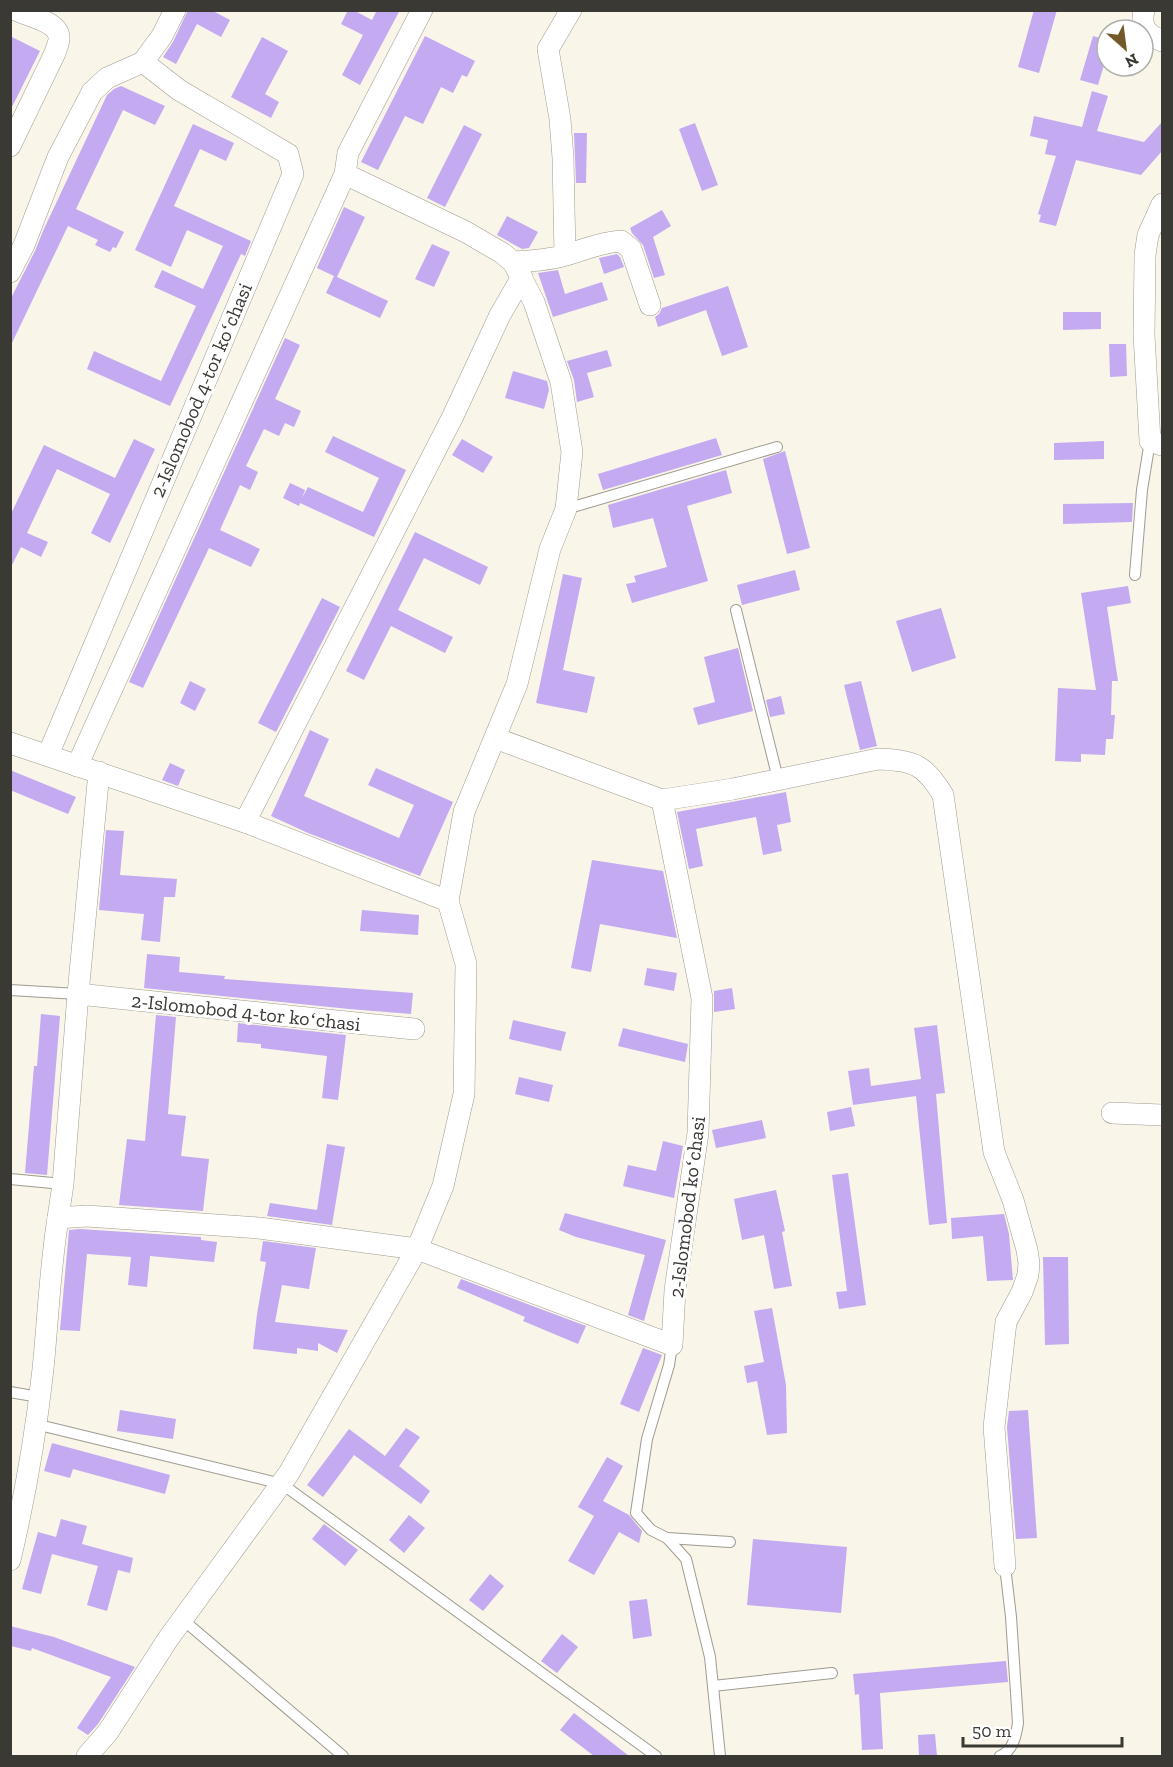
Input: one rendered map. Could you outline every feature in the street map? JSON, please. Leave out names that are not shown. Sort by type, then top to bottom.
[{"type":"street","points":[[10,272],[24,245],[58,157],[92,92],[107,78],[143,62],[162,36],[175,10]]},
{"type":"street","name":"2-Islomobod 4-tor koʻchasi","points":[[77,766],[345,174],[348,153],[422,10]]},
{"type":"street","points":[[565,255],[560,119],[549,49],[571,10]]},
{"type":"street","points":[[1144,10],[1142,20],[1145,29],[1162,41]]},
{"type":"street","points":[[10,146],[55,53],[59,39],[58,32],[51,24],[23,12]]},
{"type":"street","name":"2-Islomobod 4-tor koʻchasi","points":[[48,755],[292,174],[288,154],[179,90],[143,62]]},
{"type":"street","points":[[87,1756],[108,1732],[168,1639],[282,1484],[417,1249],[443,1186],[464,1094],[466,964],[448,901],[464,812],[517,684],[550,549],[566,509],[572,452],[561,382],[534,302],[512,264],[466,232],[345,174]]},
{"type":"street","points":[[1156,443],[1144,335],[1145,255],[1148,235],[1162,204]]},
{"type":"street","points":[[512,264],[565,255],[609,242],[621,241],[631,249],[650,305]]},
{"type":"street","points":[[245,822],[453,416],[500,315],[512,264]]},
{"type":"street","points":[[495,738],[662,800],[778,780],[878,759],[912,763],[931,776],[943,795],[994,1152],[1013,1200],[1027,1250],[1028,1275],[1022,1292],[1005,1322],[994,1427],[1005,1566]]},
{"type":"street","points":[[10,743],[245,822],[448,901]]},
{"type":"street","points":[[10,1560],[24,1499],[39,1397],[52,1256],[63,1184],[99,772]]},
{"type":"street","name":"2-Islomobod koʻchasi","points":[[662,800],[702,998],[698,1133],[675,1290],[672,1345]]},
{"type":"street","name":"2-Islomobod 4-tor koʻchasi","points":[[78,994],[414,1029]]},
{"type":"street","points":[[1112,1113],[1162,1115]]},
{"type":"street","points":[[57,1218],[98,1217],[258,1228],[417,1249],[672,1345]]},
{"type":"lane","points":[[1135,575],[1142,490],[1156,443]]},
{"type":"lane","points":[[566,509],[777,447]]},
{"type":"lane","points":[[736,610],[778,780]]},
{"type":"lane","points":[[10,990],[78,994]]},
{"type":"lane","points":[[10,1179],[63,1184]]},
{"type":"lane","points":[[672,1345],[669,1365],[647,1439],[636,1513],[651,1530],[667,1538],[686,1559],[710,1658],[720,1756]]},
{"type":"lane","points":[[10,1392],[39,1397]]},
{"type":"lane","points":[[35,1424],[282,1484],[656,1756]]},
{"type":"lane","points":[[667,1538],[730,1542]]},
{"type":"lane","points":[[1000,1756],[1005,1755],[1015,1740],[1018,1723],[1005,1566]]},
{"type":"lane","points":[[182,1620],[343,1756]]},
{"type":"lane","points":[[713,1686],[832,1673]]},
{"type":"building","points":[[188,10],[211,10],[230,20],[221,37],[197,24],[176,64],[163,57]]},
{"type":"building","points":[[348,10],[353,10],[372,20],[377,10],[400,10],[360,85],[342,75],[363,35],[341,24]]},
{"type":"building","points":[[1034,10],[1057,10],[1039,73],[1018,67]]},
{"type":"building","points":[[10,36],[40,51],[10,111]]},
{"type":"building","points":[[425,36],[475,61],[467,77],[462,75],[453,93],[441,87],[423,124],[405,116],[378,170],[361,162]]},
{"type":"building","points":[[1093,36],[1095,37],[1095,78],[1100,78],[1098,85],[1080,80]]},
{"type":"building","points":[[262,37],[288,51],[265,94],[279,102],[271,118],[231,97]]},
{"type":"building","points":[[121,86],[165,106],[155,125],[123,110],[76,209],[124,232],[116,248],[113,247],[110,252],[95,245],[98,240],[68,226],[10,347],[10,300],[107,95]]},
{"type":"building","points":[[1092,91],[1108,96],[1097,131],[1144,142],[1162,122],[1162,151],[1141,175],[1076,160],[1056,226],[1039,222],[1041,215],[1038,214],[1056,156],[1045,154],[1048,140],[1030,136],[1034,116],[1082,127]]},
{"type":"building","points":[[695,123],[718,185],[702,191],[679,129]]},
{"type":"building","points":[[193,124],[234,143],[226,161],[200,149],[174,206],[251,241],[245,256],[241,254],[170,406],[87,369],[94,351],[161,381],[196,306],[154,287],[162,270],[203,289],[223,246],[187,230],[171,267],[135,250]]},
{"type":"building","points":[[464,125],[482,134],[445,207],[427,198]]},
{"type":"building","points":[[574,133],[587,133],[586,183],[576,183]]},
{"type":"building","points":[[344,207],[365,217],[337,277],[388,301],[380,318],[326,293],[334,276],[317,268]]},
{"type":"building","points":[[662,210],[671,226],[653,237],[665,275],[654,278],[643,245],[630,228]]},
{"type":"building","points":[[507,216],[538,232],[529,248],[522,249],[497,235]]},
{"type":"building","points":[[432,244],[450,252],[434,287],[415,279]]},
{"type":"building","points":[[617,254],[624,267],[604,274],[599,258]]},
{"type":"building","points":[[558,270],[565,294],[602,282],[608,300],[553,317],[538,273]]},
{"type":"building","points":[[728,286],[748,347],[722,356],[706,310],[658,327],[655,317],[662,308]]},
{"type":"building","points":[[1063,312],[1101,312],[1101,329],[1063,330]]},
{"type":"building","points":[[285,338],[300,345],[275,399],[301,411],[294,427],[285,423],[279,436],[264,429],[246,466],[258,472],[250,490],[240,485],[220,530],[260,549],[251,567],[209,548],[143,688],[129,682]]},
{"type":"building","points":[[1109,344],[1126,344],[1127,376],[1110,377]]},
{"type":"building","points":[[607,350],[612,366],[587,373],[594,397],[577,402],[574,380],[567,361]]},
{"type":"building","points":[[513,371],[547,381],[549,390],[544,409],[505,398]]},
{"type":"building","points":[[333,436],[406,470],[374,537],[300,503],[299,506],[283,498],[290,483],[305,490],[302,498],[308,487],[363,512],[379,478],[325,452]]},
{"type":"building","points":[[716,438],[722,455],[603,490],[598,474]]},
{"type":"building","points":[[134,439],[155,449],[110,543],[91,533],[110,494],[57,469],[27,533],[48,542],[41,557],[21,547],[10,569],[10,516],[44,445],[115,478]]},
{"type":"building","points":[[462,439],[493,457],[483,473],[452,455]]},
{"type":"building","points":[[1104,441],[1104,459],[1054,460],[1054,443]]},
{"type":"building","points":[[785,451],[810,548],[787,554],[763,459]]},
{"type":"building","points":[[726,470],[732,493],[687,506],[708,581],[632,603],[626,584],[636,582],[634,576],[667,567],[653,518],[613,528],[608,505]]},
{"type":"building","points":[[1133,503],[1132,522],[1063,524],[1063,504]]},
{"type":"building","points":[[415,532],[488,567],[480,585],[424,558],[398,610],[453,637],[445,653],[391,626],[364,680],[346,671]]},
{"type":"building","points":[[795,570],[800,590],[742,605],[737,585]]},
{"type":"building","points":[[563,574],[582,578],[563,670],[595,677],[587,713],[536,703]]},
{"type":"building","points":[[1128,586],[1131,603],[1107,607],[1118,681],[1112,681],[1111,715],[1115,715],[1113,739],[1106,739],[1105,755],[1081,754],[1081,762],[1055,761],[1058,688],[1096,690],[1081,593]]},
{"type":"building","points":[[322,598],[340,607],[276,732],[258,723]]},
{"type":"building","points":[[941,608],[956,658],[912,672],[896,621]]},
{"type":"building","points":[[738,648],[753,711],[698,725],[693,708],[715,702],[704,657]]},
{"type":"building","points":[[190,681],[206,689],[195,711],[180,703]]},
{"type":"building","points":[[861,681],[877,746],[860,750],[844,685]]},
{"type":"building","points":[[781,696],[785,714],[770,717],[766,700]]},
{"type":"building","points":[[310,730],[329,739],[304,796],[399,838],[414,805],[368,785],[376,768],[453,802],[420,876],[308,833],[271,816]]},
{"type":"building","points":[[170,763],[185,770],[178,786],[162,780]]},
{"type":"building","points":[[10,770],[76,797],[68,814],[10,790]]},
{"type":"building","points":[[786,792],[791,822],[777,825],[782,851],[763,855],[756,817],[740,820],[696,829],[703,866],[689,869],[677,812]]},
{"type":"building","points":[[106,830],[124,831],[120,875],[177,879],[175,897],[164,897],[160,942],[141,940],[144,914],[99,910]]},
{"type":"building","points":[[592,860],[663,871],[677,938],[600,924],[591,972],[571,968]]},
{"type":"building","points":[[362,910],[419,915],[418,935],[360,931]]},
{"type":"building","points":[[147,954],[180,957],[179,972],[225,976],[224,979],[413,993],[411,1014],[144,988]]},
{"type":"building","points":[[647,968],[677,973],[674,991],[644,985]]},
{"type":"building","points":[[732,988],[735,1009],[714,1012],[714,991]]},
{"type":"building","points":[[41,1014],[60,1016],[47,1175],[25,1173]]},
{"type":"building","points":[[156,1015],[176,1017],[168,1114],[186,1116],[181,1156],[209,1159],[203,1211],[119,1205],[127,1139],[145,1141]]},
{"type":"building","points":[[513,1020],[566,1032],[561,1051],[509,1039]]},
{"type":"building","points":[[238,1023],[346,1035],[338,1100],[322,1098],[327,1056],[261,1048],[261,1044],[237,1042]]},
{"type":"building","points":[[937,1025],[945,1093],[936,1094],[947,1223],[929,1225],[916,1096],[853,1105],[848,1071],[869,1068],[871,1086],[921,1079],[914,1028]]},
{"type":"building","points":[[623,1028],[688,1044],[685,1062],[618,1046]]},
{"type":"building","points":[[519,1077],[553,1085],[549,1102],[515,1094]]},
{"type":"building","points":[[851,1107],[855,1126],[830,1131],[827,1112]]},
{"type":"building","points":[[762,1120],[766,1138],[716,1148],[712,1130]]},
{"type":"building","points":[[663,1141],[683,1146],[674,1198],[623,1186],[628,1165],[656,1171]]},
{"type":"building","points":[[327,1144],[345,1147],[332,1225],[267,1216],[270,1203],[317,1210]]},
{"type":"building","points":[[848,1173],[866,1305],[839,1309],[836,1292],[847,1291],[832,1175]]},
{"type":"building","points":[[776,1190],[785,1231],[782,1232],[792,1286],[774,1289],[764,1235],[742,1240],[734,1199]]},
{"type":"building","points":[[565,1213],[666,1240],[644,1321],[628,1315],[645,1255],[576,1237],[559,1230]]},
{"type":"building","points":[[1004,1214],[1009,1234],[1013,1280],[987,1281],[983,1236],[952,1239],[951,1218]]},
{"type":"building","points":[[69,1230],[201,1237],[201,1240],[217,1242],[214,1262],[150,1256],[147,1287],[128,1285],[131,1257],[87,1254],[80,1331],[60,1330]]},
{"type":"building","points":[[263,1241],[316,1248],[309,1289],[282,1285],[275,1322],[348,1330],[337,1353],[318,1343],[318,1351],[297,1348],[297,1354],[253,1349],[266,1262],[260,1261]]},
{"type":"building","points":[[1043,1257],[1068,1257],[1069,1344],[1045,1345]]},
{"type":"building","points":[[461,1279],[586,1326],[578,1344],[523,1321],[525,1317],[457,1288]]},
{"type":"building","points":[[772,1308],[786,1385],[787,1433],[767,1435],[757,1381],[747,1383],[744,1366],[764,1362],[754,1311]]},
{"type":"building","points":[[643,1348],[662,1355],[639,1412],[620,1404]]},
{"type":"building","points":[[120,1410],[176,1419],[173,1439],[117,1431]]},
{"type":"building","points":[[1028,1410],[1037,1538],[1016,1539],[1007,1427],[1009,1411]]},
{"type":"building","points":[[406,1428],[420,1437],[399,1466],[430,1491],[421,1504],[354,1455],[323,1497],[307,1485],[349,1429],[385,1456]]},
{"type":"building","points":[[52,1443],[170,1475],[165,1494],[73,1469],[70,1478],[44,1471]]},
{"type":"building","points":[[607,1457],[623,1466],[603,1501],[629,1515],[642,1531],[639,1543],[619,1532],[594,1575],[568,1561],[594,1516],[578,1507]]},
{"type":"building","points":[[409,1515],[425,1528],[404,1553],[389,1540]]},
{"type":"building","points":[[61,1519],[87,1526],[82,1544],[133,1558],[130,1573],[118,1570],[107,1611],[87,1605],[98,1566],[52,1554],[41,1594],[22,1589],[38,1532],[56,1537]]},
{"type":"building","points":[[324,1524],[358,1550],[345,1566],[312,1539]]},
{"type":"building","points":[[753,1539],[847,1547],[841,1613],[747,1605]]},
{"type":"building","points":[[490,1574],[504,1586],[483,1611],[469,1600]]},
{"type":"building","points":[[647,1599],[652,1636],[633,1639],[629,1601]]},
{"type":"building","points":[[10,1626],[54,1637],[135,1667],[98,1724],[88,1735],[77,1728],[111,1677],[32,1648],[31,1651],[11,1646]]},
{"type":"building","points":[[562,1634],[578,1647],[557,1673],[541,1661]]},
{"type":"building","points":[[1006,1661],[1008,1682],[880,1693],[883,1749],[862,1750],[859,1694],[855,1695],[853,1674]]},
{"type":"building","points":[[574,1713],[629,1756],[594,1756],[560,1730]]},
{"type":"building","points":[[935,1734],[937,1756],[919,1756],[918,1735]]}]
